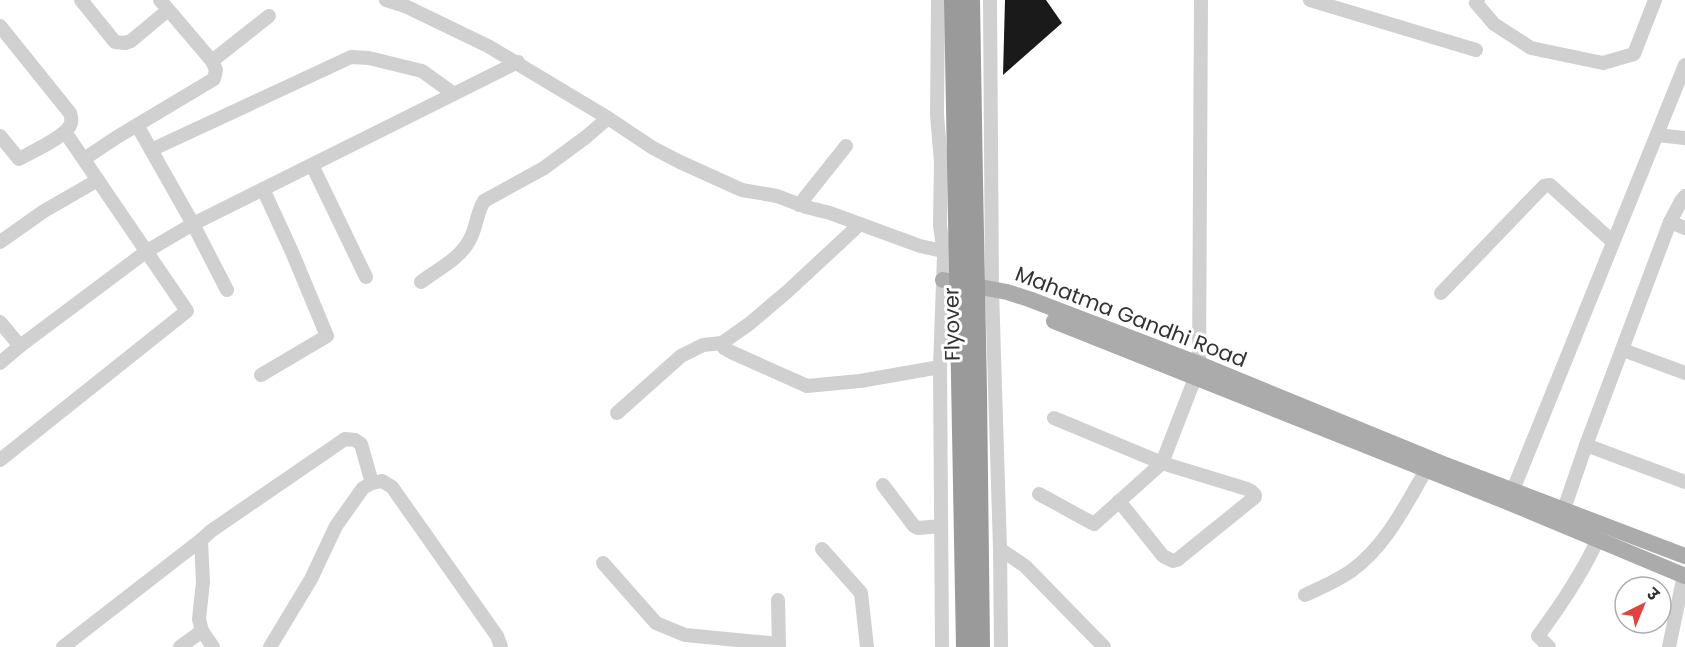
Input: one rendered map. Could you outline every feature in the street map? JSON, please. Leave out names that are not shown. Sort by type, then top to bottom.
[{"type":"highway","points":[[954,0],[951,281],[966,647]]},
{"type":"highway","name":"Flyover","points":[[970,0],[980,647]]},
{"type":"main road","name":"Mahatma Gandhi Road","points":[[951,281],[1007,292],[1029,299],[1426,470],[1511,496],[1564,509],[1685,556]]},
{"type":"main road","name":"Mahatma Gandhi Road","points":[[1197,371],[1443,464],[1598,539],[1684,575]]},
{"type":"street","points":[[81,0],[115,42],[124,43],[131,41],[164,5],[212,61],[216,70],[214,78],[84,159]]},
{"type":"street","points":[[386,0],[432,18],[518,62],[608,117],[653,148],[742,190],[777,196],[920,246],[943,250]]},
{"type":"street","points":[[938,0],[940,225],[943,250],[951,281],[940,367],[942,647]]},
{"type":"street","points":[[990,0],[992,290],[1001,647]]},
{"type":"street","points":[[1038,494],[1094,524],[1162,463],[1197,371],[1201,0]]},
{"type":"street","points":[[1310,0],[1476,50]]},
{"type":"street","points":[[1478,0],[1476,3],[1494,24],[1531,48],[1603,63],[1634,54],[1655,0]]},
{"type":"street","points":[[212,61],[269,16]]},
{"type":"street","points":[[0,26],[70,113],[72,122],[65,132],[19,159],[3,146]]},
{"type":"street","points":[[151,150],[351,57],[369,58],[422,71],[454,94]]},
{"type":"street","points":[[0,363],[147,251],[193,224],[518,62]]},
{"type":"street","points":[[1511,496],[1685,65]]},
{"type":"street","points":[[421,282],[461,254],[471,237],[479,209],[484,201],[544,168],[586,137],[608,117]]},
{"type":"street","points":[[137,125],[227,290]]},
{"type":"street","points":[[0,460],[187,311],[65,132]]},
{"type":"street","points":[[1657,135],[1685,138]]},
{"type":"street","points":[[799,205],[846,146]]},
{"type":"street","points":[[312,165],[366,277]]},
{"type":"street","points":[[0,242],[44,211],[98,180]]},
{"type":"street","points":[[1441,293],[1544,186],[1550,185],[1613,242]]},
{"type":"street","points":[[261,375],[327,336],[263,189]]},
{"type":"street","points":[[1564,509],[1670,222],[1685,196]]},
{"type":"street","points":[[1670,222],[1685,228]]},
{"type":"street","points":[[617,413],[681,356],[703,345],[722,343],[750,324],[860,224]]},
{"type":"street","points":[[0,322],[20,346]]},
{"type":"street","points":[[722,343],[724,348],[730,352],[807,386],[860,381],[940,367]]},
{"type":"street","points":[[1623,350],[1685,373]]},
{"type":"street","points":[[1054,418],[1162,463],[1251,491],[1255,495],[1173,561],[1163,555],[1119,501]]},
{"type":"street","points":[[63,647],[211,531],[345,439],[356,440],[361,444],[372,483]]},
{"type":"street","points":[[1586,445],[1685,482]]},
{"type":"street","points":[[1305,595],[1347,574],[1377,548],[1393,527],[1426,470]]},
{"type":"street","points":[[270,647],[311,579],[336,526],[363,488],[372,483],[382,482],[392,487],[497,636],[501,647]]},
{"type":"street","points":[[883,485],[914,526],[918,528],[941,526]]},
{"type":"street","points":[[1549,647],[1538,636],[1586,565],[1598,539]]},
{"type":"street","points":[[201,540],[203,582],[199,619],[202,632],[213,647]]},
{"type":"street","points":[[822,549],[861,593],[867,647]]},
{"type":"street","points":[[1000,549],[1025,566],[1104,647]]},
{"type":"street","points":[[603,563],[656,623],[685,635],[779,645],[778,600]]},
{"type":"street","points":[[1669,647],[1684,575]]},
{"type":"street","points":[[180,647],[202,632]]},
{"type":"building","points":[[1005,0],[1046,0],[1062,23],[1003,75]]}]
